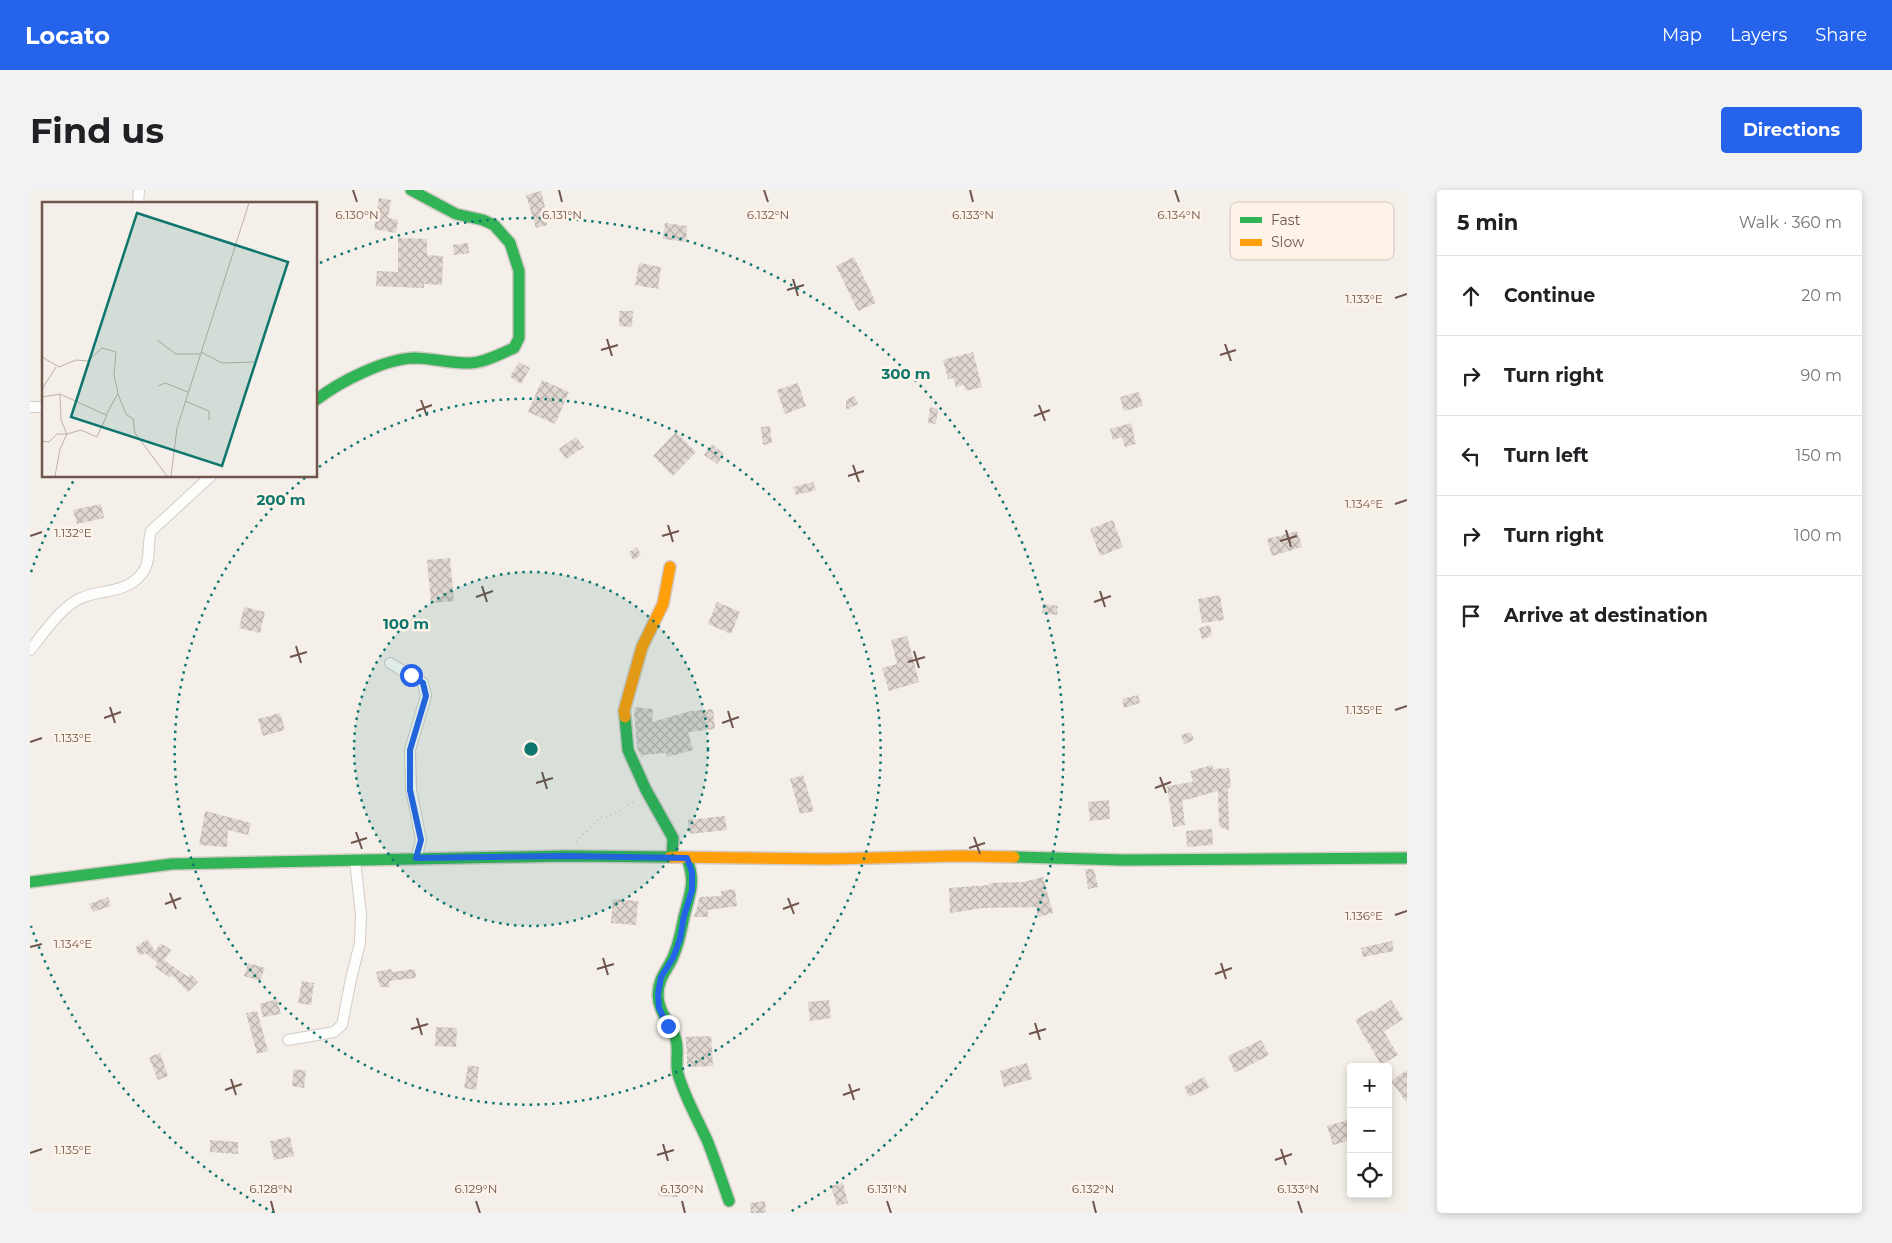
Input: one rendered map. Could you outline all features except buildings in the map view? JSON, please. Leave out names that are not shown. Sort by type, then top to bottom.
[{"type":"street","points":[[318,399],[347,381],[371,370],[411,358],[470,363],[488,359],[514,348],[519,338],[519,270],[510,243],[494,225],[483,220],[456,214],[412,190]]},
{"type":"street","points":[[30,650],[71,604],[80,598],[117,590],[130,584],[142,574],[146,568],[151,531],[209,478]]},
{"type":"street","points":[[670,567],[664,604],[642,647],[624,711],[628,750],[646,790],[673,838],[672,857]]},
{"type":"street","points":[[390,663],[423,683],[426,696],[410,750],[410,790],[421,840],[416,858]]},
{"type":"street","points":[[30,882],[172,864],[416,858],[565,856],[829,859],[960,856],[1123,860],[1407,858]]},
{"type":"street","points":[[687,858],[692,872],[692,890],[684,916],[680,939],[673,958],[661,977],[658,994],[659,1008],[676,1039],[678,1055],[677,1072],[684,1094],[707,1141],[729,1201]]},
{"type":"street","points":[[288,1040],[334,1032],[342,1025],[360,943],[361,915],[355,860]]},
{"type":"path","points":[[565,856],[581,835],[600,818],[613,816],[646,790]]},
{"type":"traffic: fast","points":[[318,399],[349,379],[389,362],[414,358],[457,363],[477,362],[514,348],[519,338],[519,271],[510,243],[494,225],[483,220],[456,214],[411,190]]},
{"type":"traffic: fast","points":[[625,717],[628,750],[646,790],[673,838],[672,857]]},
{"type":"traffic: fast","points":[[30,882],[172,864],[565,856],[670,857]]},
{"type":"traffic: fast","points":[[1014,857],[1123,860],[1407,858]]},
{"type":"traffic: fast","points":[[687,858],[692,882],[690,894],[677,947],[663,975],[658,995],[660,1007],[676,1040],[677,1070],[681,1083],[707,1140],[729,1201]]},
{"type":"traffic: slow","points":[[625,717],[624,711],[642,647],[663,604],[670,567]]},
{"type":"traffic: slow","points":[[670,857],[829,859],[960,856],[1014,857]]},
{"type":"route","points":[[411,675],[423,683],[426,696],[410,750],[410,790],[421,840],[416,858],[565,856],[687,858],[692,872],[692,890],[684,916],[680,939],[673,958],[661,977],[658,994],[659,1008],[668,1026]]}]
